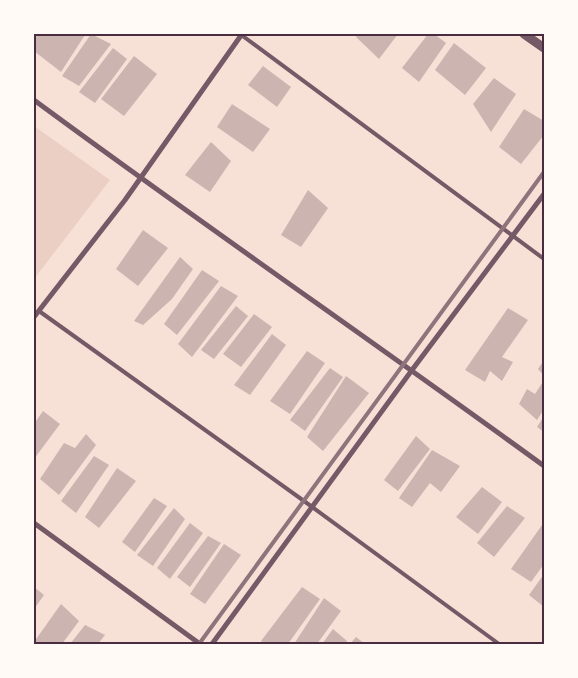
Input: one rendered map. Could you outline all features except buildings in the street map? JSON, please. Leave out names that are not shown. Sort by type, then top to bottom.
[{"type":"street","points":[[34,318],[140,178],[241,34]]},
{"type":"street","points":[[524,34],[544,48]]},
{"type":"street","points":[[34,100],[140,178],[412,370],[544,466]]},
{"type":"street","points":[[212,644],[412,370],[544,194]]},
{"type":"street","points":[[34,523],[200,644]]},
{"type":"lane","points":[[241,34],[544,259]]},
{"type":"lane","points":[[39,311],[499,644]]},
{"type":"shaded area","points":[[34,126],[110,180],[34,279]]},
{"type":"railway","points":[[199,644],[544,172]]}]
